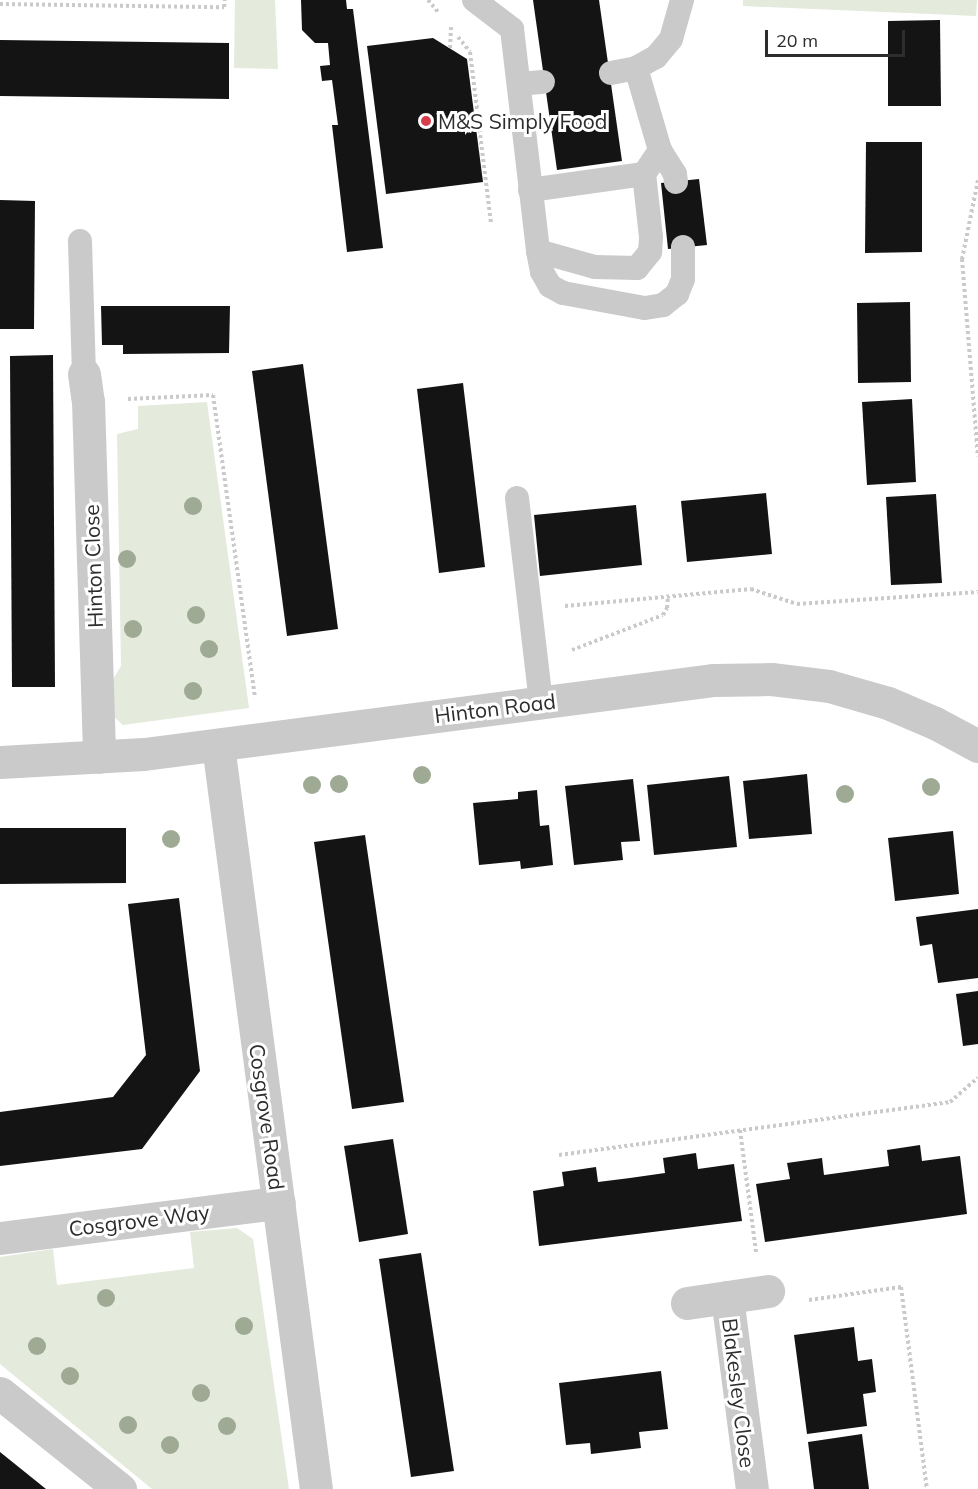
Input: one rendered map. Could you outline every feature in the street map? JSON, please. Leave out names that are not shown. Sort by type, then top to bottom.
[{"type":"street","name":"Hinton Close","points":[[86,388],[99,757]]},
{"type":"street","name":"Hinton Road","points":[[0,762],[99,757],[218,745],[714,680],[771,679],[830,686],[888,703],[978,744]]},
{"type":"street","name":"Cosgrove Road","points":[[218,745],[316,1489]]},
{"type":"street","name":"Cosgrove Way","points":[[0,1238],[279,1203]]},
{"type":"street","name":"Blakesley Close","points":[[687,1303],[765,1291]]},
{"type":"street","name":"Blakesley Close","points":[[727,1297],[752,1489]]},
{"type":"street","points":[[0,1393],[120,1489]]},
{"type":"lane","points":[[474,0],[512,28],[538,251],[542,272],[550,286],[563,293],[645,308],[663,305],[677,294],[683,279],[683,247]]},
{"type":"lane","points":[[611,73],[636,68],[656,57],[671,39],[682,0]]},
{"type":"lane","points":[[636,68],[660,150],[675,174],[676,182]]},
{"type":"lane","points":[[519,84],[543,82]]},
{"type":"lane","points":[[538,251],[595,267],[637,268],[645,262],[651,244],[644,174],[660,150]]},
{"type":"lane","points":[[530,190],[644,174]]},
{"type":"lane","points":[[80,241],[86,388]]},
{"type":"lane","points":[[517,498],[541,702]]},
{"type":"path","points":[[0,4],[225,7],[225,0]]},
{"type":"path","points":[[428,0],[470,52],[491,223]]},
{"type":"path","points":[[450,48],[450,28],[457,20]]},
{"type":"path","points":[[978,180],[962,259],[975,389],[978,456]]},
{"type":"path","points":[[86,388],[213,395],[260,739]]},
{"type":"path","points":[[561,607],[751,589],[797,604],[978,592]]},
{"type":"path","points":[[537,664],[663,615],[668,608],[668,597]]},
{"type":"path","points":[[559,1155],[950,1102],[978,1078]]},
{"type":"path","points":[[740,1130],[765,1291],[795,1301],[901,1287],[927,1489]]},
{"type":"shaded area","points":[[235,0],[275,0],[278,69],[234,68]]},
{"type":"shaded area","points":[[743,0],[977,0],[976,16],[743,6]]},
{"type":"shaded area","points":[[207,402],[249,708],[123,725],[113,716],[107,689],[121,666],[117,434],[138,429],[138,406]]},
{"type":"shaded area","points":[[237,1228],[253,1239],[289,1489],[152,1489],[0,1364],[0,1257],[53,1249],[57,1285],[194,1268],[190,1232]]},
{"type":"building","points":[[301,0],[346,0],[347,9],[353,9],[383,248],[347,252],[332,125],[338,125],[332,80],[322,81],[320,66],[330,65],[328,43],[315,43],[302,30]]},
{"type":"building","points":[[533,0],[599,0],[622,161],[557,170]]},
{"type":"building","points":[[940,20],[941,106],[888,106],[888,21]]},
{"type":"building","name":"M&S Simply Food","points":[[433,38],[467,59],[483,182],[386,194],[367,46]]},
{"type":"building","points":[[0,40],[229,43],[229,99],[0,96]]},
{"type":"building","points":[[866,142],[922,142],[922,252],[865,253]]},
{"type":"building","points":[[699,179],[707,245],[668,249],[661,183]]},
{"type":"building","points":[[0,200],[35,201],[34,329],[0,329]]},
{"type":"building","points":[[910,302],[911,382],[858,383],[857,303]]},
{"type":"building","points":[[101,306],[230,306],[229,353],[123,354],[123,345],[102,345]]},
{"type":"building","points":[[53,355],[55,687],[12,687],[10,356]]},
{"type":"building","points":[[303,364],[338,629],[287,636],[252,371]]},
{"type":"building","points":[[463,383],[485,567],[439,573],[417,389]]},
{"type":"building","points":[[912,399],[916,482],[867,485],[862,402]]},
{"type":"building","points":[[766,493],[772,554],[687,562],[681,501]]},
{"type":"building","points":[[936,494],[942,583],[891,585],[886,497]]},
{"type":"building","points":[[636,505],[642,565],[540,576],[534,515]]},
{"type":"building","points":[[807,774],[812,834],[749,839],[743,781]]},
{"type":"building","points":[[729,776],[737,847],[654,855],[647,785]]},
{"type":"building","points":[[633,779],[640,841],[621,842],[623,860],[574,865],[565,786]]},
{"type":"building","points":[[537,790],[540,826],[549,825],[553,865],[521,869],[520,861],[479,865],[473,803],[518,799],[518,792]]},
{"type":"building","points":[[0,828],[126,828],[126,883],[0,884]]},
{"type":"building","points":[[953,831],[959,894],[895,901],[888,838]]},
{"type":"building","points":[[365,835],[404,1102],[352,1109],[314,842]]},
{"type":"building","points":[[179,898],[200,1071],[142,1149],[0,1166],[0,1112],[113,1097],[146,1055],[128,904]]},
{"type":"building","points":[[978,909],[978,978],[938,983],[932,944],[920,946],[916,917]]},
{"type":"building","points":[[978,991],[978,1044],[963,1046],[956,994]]},
{"type":"building","points":[[393,1139],[408,1234],[359,1242],[344,1146]]},
{"type":"building","points":[[920,1145],[922,1161],[960,1156],[967,1214],[765,1242],[756,1184],[790,1179],[787,1163],[822,1158],[824,1175],[889,1166],[887,1150]]},
{"type":"building","points":[[696,1153],[698,1169],[734,1164],[742,1221],[539,1246],[533,1191],[564,1186],[562,1172],[596,1167],[598,1182],[630,1178],[665,1173],[663,1158]]},
{"type":"building","points":[[421,1253],[454,1471],[411,1477],[379,1259]]},
{"type":"building","points":[[854,1327],[858,1361],[872,1359],[876,1392],[863,1394],[867,1426],[807,1434],[794,1335]]},
{"type":"building","points":[[661,1371],[668,1429],[639,1432],[641,1448],[591,1454],[590,1443],[566,1445],[559,1383]]},
{"type":"building","points":[[862,1434],[869,1489],[814,1489],[808,1442]]},
{"type":"building","points":[[0,1452],[46,1489],[0,1489]]},
{"type":"place","name":"M&S Simply Food","points":[[426,121]]}]
